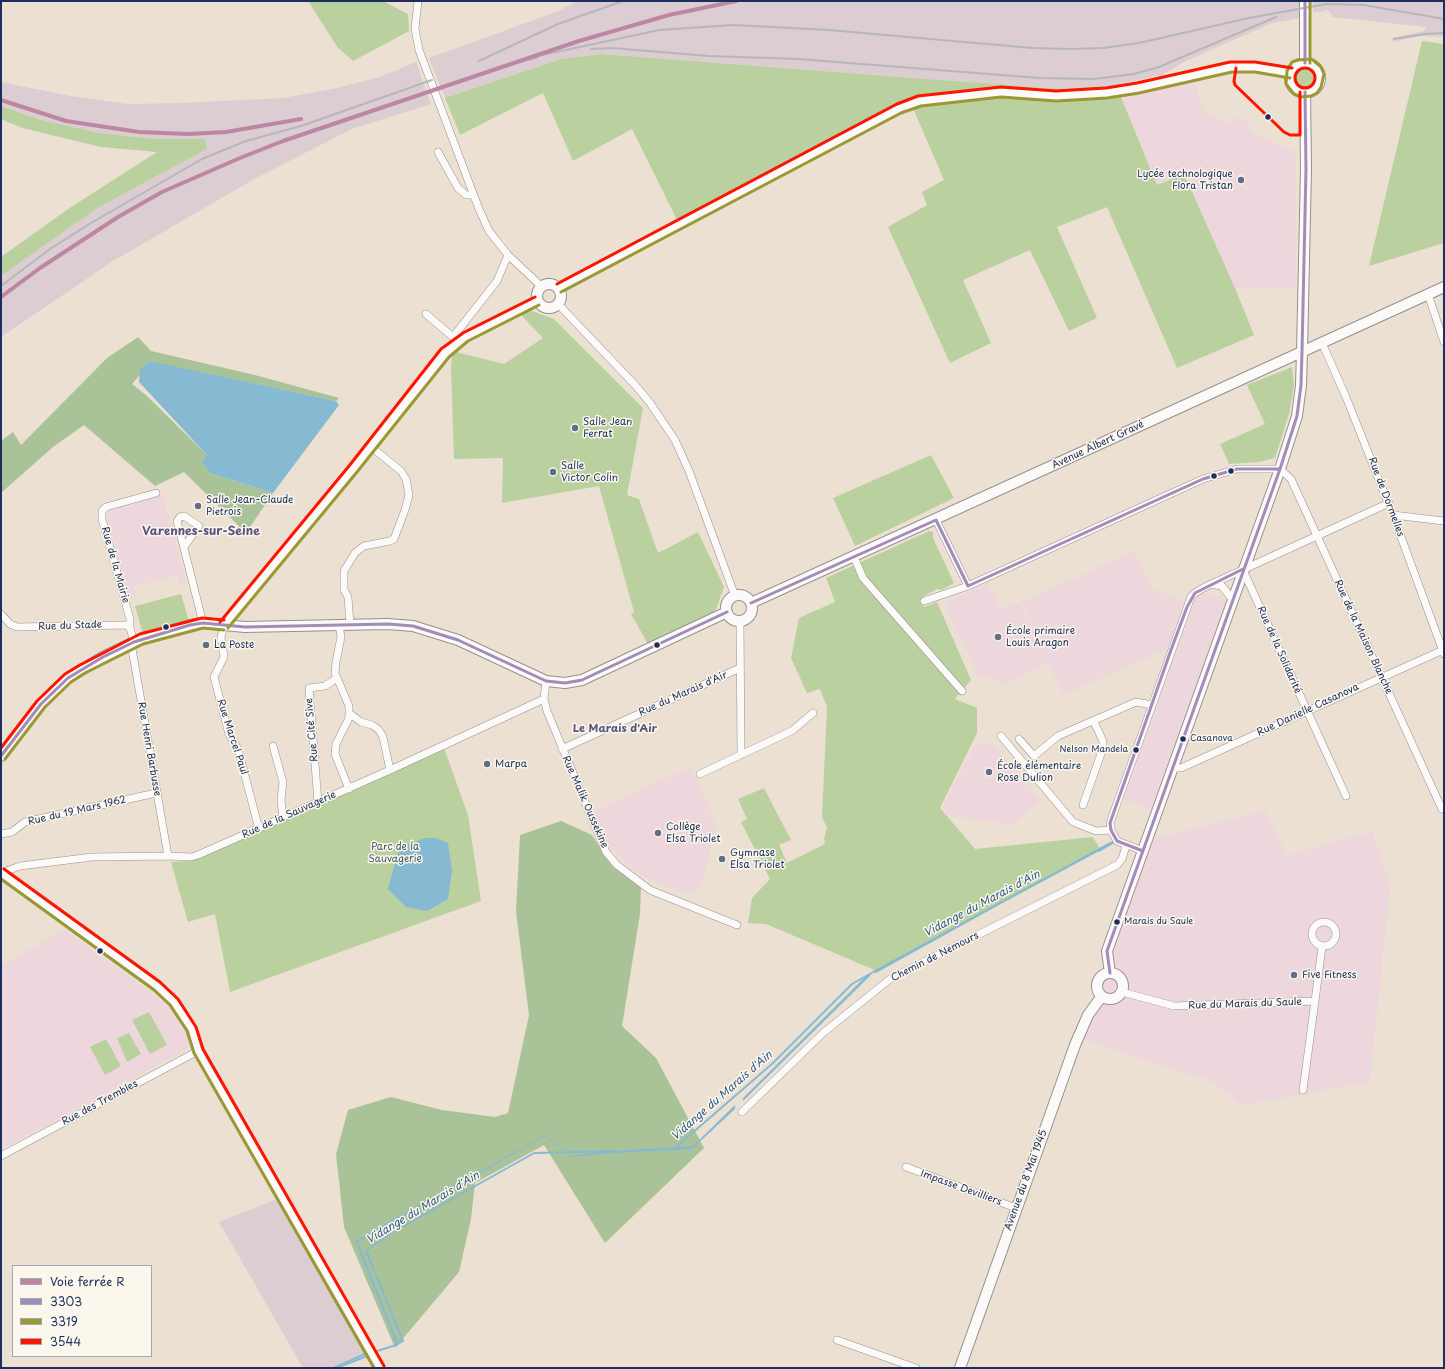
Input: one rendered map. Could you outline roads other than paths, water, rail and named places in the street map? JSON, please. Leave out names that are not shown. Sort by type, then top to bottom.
[{"type":"main road","points":[[1305,1],[1305,63]]},
{"type":"main road","points":[[1305,63],[1314,67],[1319,75],[1319,80],[1314,89],[1300,92],[1293,87],[1291,83],[1291,73],[1296,66],[1305,63]]},
{"type":"main road","points":[[559,288],[906,106],[920,101],[1001,92],[1056,96],[1107,93],[1138,88],[1231,67],[1255,67],[1291,73]]},
{"type":"main road","points":[[1110,973],[1108,951],[1174,768],[1232,599],[1280,469],[1297,416],[1301,385],[1302,352],[1306,169],[1305,92]]},
{"type":"main road","points":[[548,283],[559,288],[561,294],[558,304],[549,308],[544,308],[537,301],[536,293],[541,286],[548,283]]},
{"type":"main road","name":"Avenue Albert Gravé","points":[[751,603],[936,520],[1444,287]]},
{"type":"main road","points":[[224,625],[370,446],[454,340],[537,301]]},
{"type":"main road","points":[[735,596],[743,596],[751,603],[750,615],[740,621],[732,619],[727,612],[727,604],[735,596]]},
{"type":"main road","points":[[1,756],[41,704],[57,687],[82,669],[133,642],[203,623],[245,627],[388,624],[429,630],[458,640],[546,681],[565,683],[582,680],[727,612]]},
{"type":"main road","points":[[1110,973],[1120,978],[1123,985],[1122,992],[1113,999],[1102,996],[1098,990],[1098,982],[1102,976],[1110,973]]},
{"type":"main road","name":"Avenue du 8 Mai 1945","points":[[960,1368],[1081,1028],[1102,996]]},
{"type":"street","points":[[418,1],[415,29],[419,50],[473,195],[490,231],[508,255],[541,286]]},
{"type":"street","points":[[438,152],[458,188],[466,195],[473,195]]},
{"type":"street","points":[[426,314],[454,340],[497,281],[508,255]]},
{"type":"street","points":[[1428,294],[1444,342]]},
{"type":"street","points":[[558,304],[636,386],[650,403],[674,440],[689,471],[735,596]]},
{"type":"street","name":"Rue de Dormelles","points":[[1322,342],[1389,504],[1443,652]]},
{"type":"street","points":[[349,789],[335,754],[336,744],[349,718],[348,706],[337,678],[336,662],[345,625],[348,597],[344,590],[344,571],[355,553],[364,546],[390,542],[394,539],[409,495],[406,479],[401,471],[370,446]]},
{"type":"street","points":[[924,601],[968,586],[1203,479],[1237,469],[1280,469]]},
{"type":"street","name":"Rue de la Maison Blanche","points":[[1280,469],[1291,479],[1442,809]]},
{"type":"street","name":"Rue de la Mairie","points":[[130,628],[130,619],[102,519],[102,511],[106,507],[156,493]]},
{"type":"street","points":[[1143,851],[1126,846],[1117,841],[1111,830],[1110,823],[1191,597],[1211,584],[1389,504]]},
{"type":"street","points":[[1393,515],[1444,522]]},
{"type":"street","points":[[936,520],[968,586]]},
{"type":"street","points":[[184,547],[203,623]]},
{"type":"street","points":[[854,557],[863,578],[962,691]]},
{"type":"street","name":"Rue de la Solidarité","points":[[1243,569],[1346,796]]},
{"type":"street","points":[[1211,584],[1222,586],[1232,599]]},
{"type":"street","name":"Rue du Stade","points":[[1,614],[10,624],[17,628],[120,624],[130,628]]},
{"type":"street","points":[[740,621],[741,755]]},
{"type":"street","name":"Rue Marcel Paul","points":[[224,625],[221,637],[224,657],[214,677],[229,734],[238,749],[259,828]]},
{"type":"street","points":[[130,628],[133,642]]},
{"type":"street","name":"Rue Henri Barbusse","points":[[133,642],[156,793],[168,856]]},
{"type":"street","name":"Rue Danielle Casanova","points":[[1174,768],[1181,768],[1381,676],[1443,652]]},
{"type":"street","name":"Rue du Marais d'Air","points":[[562,749],[740,668]]},
{"type":"street","name":"Rue Cité Sive","points":[[318,802],[309,688],[324,686],[337,678]]},
{"type":"street","points":[[544,699],[546,681]]},
{"type":"street","name":"Rue de la Sauvagerie","points":[[1,873],[20,866],[92,857],[191,857],[198,855],[349,789],[544,699]]},
{"type":"street","name":"Rue Malik Oussekine","points":[[544,699],[562,749],[606,852],[618,865],[650,890],[737,925]]},
{"type":"street","points":[[1019,739],[1034,756],[1058,736],[1094,722],[1136,702],[1152,705]]},
{"type":"street","points":[[349,713],[361,722],[372,725],[379,730],[383,737],[390,770]]},
{"type":"street","points":[[700,774],[787,733],[813,713]]},
{"type":"street","points":[[1083,805],[1103,748],[1103,741],[1094,722]]},
{"type":"street","points":[[1001,736],[1073,822],[1096,831],[1111,830]]},
{"type":"street","points":[[273,746],[283,782],[281,800],[283,818]]},
{"type":"street","name":"Rue du 19 Mars 1962","points":[[1,834],[12,832],[25,822],[156,793]]},
{"type":"street","name":"Chemin de Nemours","points":[[742,1112],[823,1033],[890,979],[1117,865],[1122,859],[1126,846]]},
{"type":"street","points":[[1,873],[157,986],[174,1002],[192,1029],[198,1051],[380,1368]]},
{"type":"street","name":"Rue du Marais du Saule","points":[[1122,992],[1174,1006],[1315,1002],[1322,947]]},
{"type":"street","points":[[1303,1090],[1315,1002]]},
{"type":"street","name":"Rue des Trembles","points":[[1,1156],[198,1051]]},
{"type":"street","name":"Impasse Devilliers","points":[[906,1167],[1016,1208]]},
{"type":"street","points":[[837,1340],[916,1368]]},
{"type":"water","points":[[149,361],[336,401],[339,405],[273,493],[210,473],[201,461],[207,455],[139,382],[140,370]]},
{"type":"water","points":[[425,838],[436,838],[448,843],[452,871],[448,899],[427,911],[406,907],[388,889],[399,848]]},
{"type":"water","points":[[1112,841],[1114,843],[876,973],[873,971]]},
{"type":"water","points":[[868,974],[871,975],[743,1101],[743,1098]]},
{"type":"water","points":[[735,1105],[735,1109],[692,1149],[598,1154],[572,1157],[545,1136],[358,1242],[399,1345],[378,1352],[377,1350],[396,1344],[355,1241],[545,1135],[572,1156],[596,1152],[693,1146]]},
{"type":"water","points":[[367,1352],[368,1354],[335,1368],[331,1368]]},
{"type":"waterway","name":"Vidange du Marais d'Ain","points":[[1099,851],[1116,841]]},
{"type":"waterway","name":"Vidange du Marais d'Ain","points":[[675,1148],[773,1063],[852,984],[875,971]]},
{"type":"waterway","name":"Vidange du Marais d'Ain","points":[[396,1344],[403,1341],[366,1251],[388,1235],[534,1153],[614,1151]]},
{"type":"waterway","name":"Vidange du Marais d'Ain","points":[[336,1368],[370,1355]]},
{"type":"railway","points":[[479,61],[558,24],[623,1]]},
{"type":"railway","points":[[533,57],[659,30],[733,25],[829,30],[1032,48],[1072,49],[1103,48],[1139,43],[1249,18],[1326,4],[1364,5],[1444,19]]},
{"type":"railway","points":[[591,49],[612,48],[709,56],[798,59],[1040,78],[1094,79],[1134,74],[1159,67],[1276,17]]},
{"type":"railway","points":[[1394,39],[1425,34],[1444,33]]},
{"type":"railway","points":[[517,62],[537,58]]},
{"type":"railway","points":[[1,286],[50,249],[91,223],[202,159],[246,141],[301,126],[432,80]]},
{"type":"rail line","name":"R","points":[[1,297],[40,268],[118,217],[162,192],[240,158],[283,141],[579,41],[669,15],[736,1]]},
{"type":"rail line","name":"R","points":[[1,100],[66,121],[139,132],[188,134],[226,132],[301,119]]},
{"type":"place","name":"Lycée technologique Flora Tristan","points":[[1241,180]]},
{"type":"place","name":"Salle Jean Ferrat","points":[[575,428]]},
{"type":"place","name":"Salle Victor Colin","points":[[553,472]]},
{"type":"place","name":"Salle Jean-Claude Pietrois","points":[[198,506]]},
{"type":"place","name":"École primaire Louis Aragon","points":[[998,637]]},
{"type":"place","name":"La Poste","points":[[206,645]]},
{"type":"place","name":"Casanova","points":[[1183,739]]},
{"type":"place","name":"Nelson Mandela","points":[[1136,750]]},
{"type":"place","name":"Marpa","points":[[487,764]]},
{"type":"place","name":"École élémentaire Rose Dulion","points":[[989,772]]},
{"type":"place","name":"Collège Elsa Triolet","points":[[658,833]]},
{"type":"place","name":"Gymnase Elsa Triolet","points":[[722,859]]},
{"type":"place","name":"Marais du Saule","points":[[1117,922]]},
{"type":"place","name":"Five Fitness","points":[[1294,975]]},
{"type":"district","name":"Varennes-sur-Seine","points":[[201,532]]},
{"type":"district","name":"Le Marais d'Air","points":[[615,729]]},
{"type":"park label","name":"Parc de la Sauvagerie","points":[[395,852]]}]
